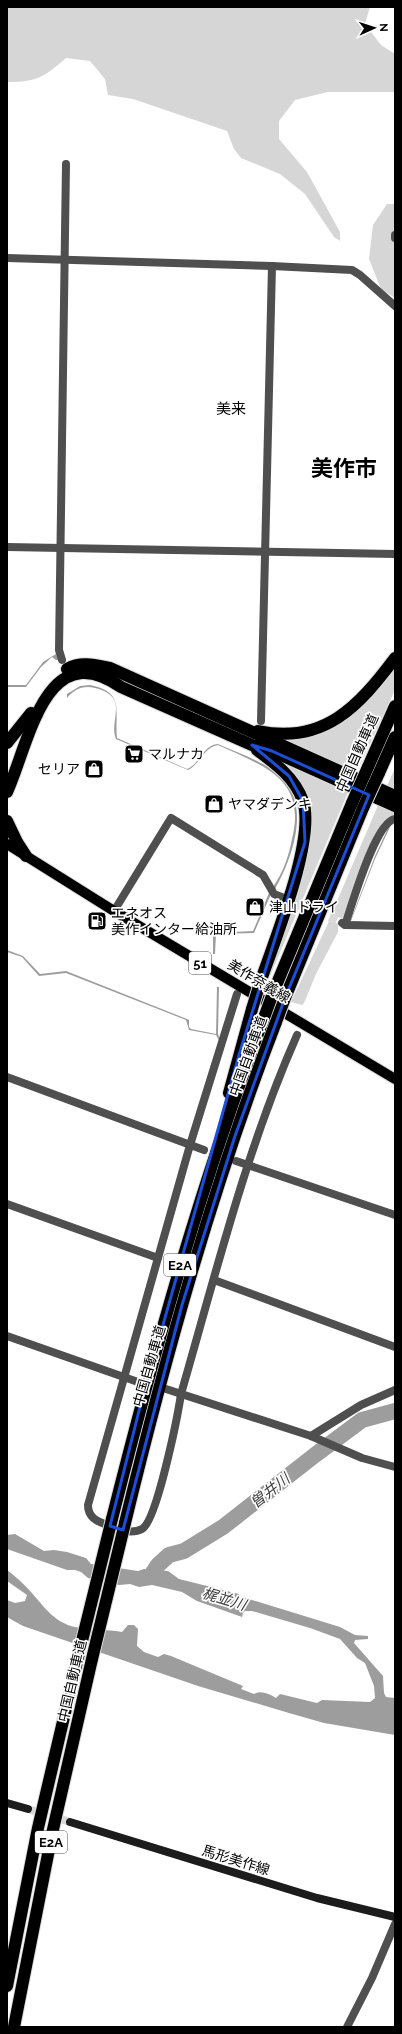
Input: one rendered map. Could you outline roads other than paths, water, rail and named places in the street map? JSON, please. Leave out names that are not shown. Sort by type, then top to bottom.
[{"type":"highway","points":[[238,726],[284,734],[301,734],[314,730],[334,721],[355,704],[378,681],[395,658]]},
{"type":"highway","points":[[7,743],[24,722],[57,674],[73,666],[90,664],[110,668],[395,796]]},
{"type":"highway","points":[[7,792],[14,776],[30,725],[60,680],[74,673],[92,673],[108,678],[121,687],[252,745],[272,751],[395,806]]},
{"type":"highway","name":"中国自動車道","points":[[7,1986],[38,1828],[79,1653],[112,1519],[168,1305],[197,1208],[273,992],[352,803],[395,706]]},
{"type":"highway","name":"中国自動車道","points":[[14,2027],[52,1834],[92,1658],[153,1406],[182,1304],[235,1136],[285,998],[363,808],[395,737]]},
{"type":"highway","points":[[197,1208],[252,1009],[305,842],[306,824],[303,801],[289,776],[252,745]]},
{"type":"highway","points":[[386,757],[395,748]]},
{"type":"highway","points":[[7,820],[17,842],[26,856]]},
{"type":"main road","name":"美作奈義線","points":[[7,844],[114,911],[395,1079]]},
{"type":"main road","points":[[7,1803],[28,1809]]},
{"type":"main road","name":"馬形美作線","points":[[70,1822],[317,1898],[395,1917]]},
{"type":"street","points":[[62,660],[59,650],[66,164]]},
{"type":"street","points":[[7,258],[272,266],[352,270],[360,275],[395,306]]},
{"type":"street","points":[[261,721],[272,266]]},
{"type":"street","points":[[7,547],[265,553],[395,554]]},
{"type":"street","points":[[114,911],[171,818],[263,875],[274,894],[284,898]]},
{"type":"street","points":[[395,819],[386,823],[367,858],[343,924],[395,926]]},
{"type":"street","points":[[237,994],[190,1145],[88,1505],[88,1512],[92,1517],[119,1530],[131,1532],[141,1529],[148,1524],[174,1431],[181,1394],[248,1165],[274,1087],[297,1034]]},
{"type":"street","points":[[7,1077],[204,1150]]},
{"type":"street","points":[[236,1161],[395,1215]]},
{"type":"street","points":[[7,1204],[158,1258]]},
{"type":"street","points":[[214,1280],[395,1347]]},
{"type":"street","points":[[7,1336],[138,1382]]},
{"type":"street","points":[[166,1389],[313,1436],[344,1448],[362,1458],[395,1467]]},
{"type":"street","points":[[313,1436],[361,1405],[395,1390]]},
{"type":"street","points":[[347,2027],[360,2003],[395,1924]]},
{"type":"water","points":[[56,654],[58,660],[52,657],[41,667],[26,687],[7,687],[7,685],[26,685],[43,662]]},
{"type":"water","points":[[90,685],[101,688],[114,698],[117,712],[117,738],[187,769],[195,763],[205,751],[213,745],[218,744],[257,761],[279,775],[289,787],[295,800],[297,815],[293,846],[288,862],[275,889],[273,887],[283,870],[289,851],[295,818],[293,802],[287,788],[278,777],[251,760],[218,745],[213,746],[205,752],[192,768],[188,770],[116,739],[114,724],[116,710],[112,697],[106,692],[95,688],[86,687],[72,693],[67,698],[67,694],[80,686]]},
{"type":"water","points":[[395,821],[391,825],[375,859],[351,921],[367,922],[350,922],[375,856],[390,824]]},
{"type":"water","points":[[269,893],[271,894],[254,933],[216,934],[215,954],[213,954],[213,933],[253,931]]},
{"type":"water","points":[[7,950],[23,956],[40,974],[66,971],[187,1019],[189,1020],[189,1027],[191,1029],[216,1034],[217,987],[219,987],[218,1033],[220,1042],[216,1035],[189,1030],[186,1020],[66,973],[39,976],[22,957],[7,952]]},
{"type":"water","name":"梶並川","points":[[15,1534],[44,1551],[54,1550],[67,1552],[86,1558],[91,1564],[138,1571],[144,1569],[168,1571],[179,1579],[239,1594],[239,1596],[340,1627],[355,1635],[368,1636],[368,1639],[355,1640],[354,1643],[383,1676],[384,1693],[386,1697],[395,1698],[395,1735],[324,1723],[289,1713],[198,1686],[23,1626],[7,1617],[7,1600],[15,1603],[25,1601],[27,1595],[7,1581],[7,1570],[25,1585],[50,1613],[67,1625],[87,1629],[122,1632],[128,1625],[134,1625],[138,1629],[137,1646],[144,1652],[158,1657],[164,1654],[171,1656],[243,1686],[241,1689],[254,1694],[262,1692],[276,1698],[280,1694],[317,1703],[322,1700],[370,1702],[375,1698],[374,1686],[365,1663],[357,1658],[340,1639],[310,1628],[252,1611],[245,1611],[242,1617],[197,1601],[182,1592],[152,1585],[139,1587],[130,1584],[119,1585],[88,1578],[81,1572],[67,1570],[7,1549],[7,1535]]},
{"type":"waterway","name":"曽井川","points":[[150,1577],[158,1565],[169,1555],[184,1551],[223,1527],[362,1420],[395,1411]]},
{"type":"tunnel","points":[[285,899],[341,922]]},
{"type":"tunnel","points":[[28,1809],[70,1822]]},
{"type":"place","name":"マルナカ","points":[[134,754]]},
{"type":"place","name":"セリア","points":[[94,769]]},
{"type":"place","name":"ヤマダデンキ","points":[[214,804]]},
{"type":"place","name":"津山ドライ","points":[[255,907]]},
{"type":"place","name":"エネオス 美作インター給油所","points":[[97,921]]},
{"type":"district","name":"美来","points":[[231,409]]},
{"type":"district","name":"美作市","points":[[344,468]]}]
